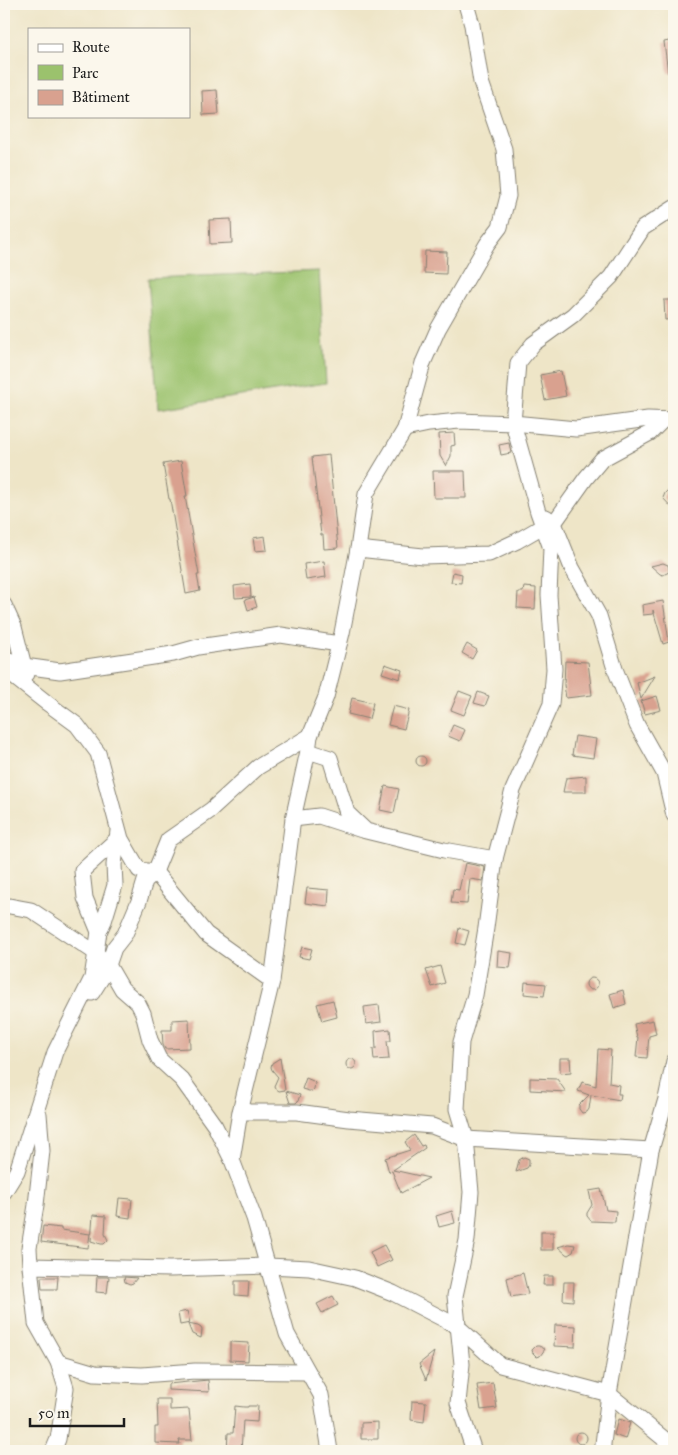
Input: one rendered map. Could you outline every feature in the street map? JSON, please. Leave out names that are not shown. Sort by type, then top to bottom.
[{"type":"street","points":[[232,1160],[240,1112],[272,981],[293,819],[309,743],[326,697],[339,644],[358,549],[366,494],[405,429],[423,363],[438,329],[500,227],[508,196],[504,148],[481,82],[472,25],[466,4]]},
{"type":"street","points":[[474,1451],[458,1402],[462,1364],[455,1296],[467,1240],[471,1192],[466,1139],[457,1109],[461,1042],[475,995],[496,859],[513,790],[551,704],[554,669],[549,595],[551,548],[545,520],[513,423],[518,363],[533,344],[573,315],[611,277],[642,228],[674,208]]},
{"type":"street","points":[[405,429],[460,421],[513,423],[576,430],[648,419],[669,420]]},
{"type":"street","points":[[358,549],[423,556],[489,554],[518,541],[545,520],[602,460],[650,434],[669,420]]},
{"type":"street","points":[[545,520],[599,616],[615,669],[637,725],[664,773],[674,815]]},
{"type":"street","points":[[4,605],[14,627],[27,678],[47,703]]},
{"type":"street","points":[[4,658],[24,666],[60,671],[174,654],[198,647],[281,635],[339,644]]},
{"type":"street","points":[[4,669],[77,725],[98,753],[117,833],[114,865],[115,884],[99,932],[92,978],[55,1052],[17,1171],[4,1192]]},
{"type":"street","points":[[309,743],[330,758],[347,812],[366,831]]},
{"type":"street","points":[[76,1011],[94,990],[108,965],[114,948],[125,934],[145,881],[155,872],[168,840],[211,810],[258,766],[309,743]]},
{"type":"street","points":[[293,819],[319,816],[366,831],[444,850],[496,859]]},
{"type":"street","points":[[117,833],[139,870],[155,872],[206,934],[272,981]]},
{"type":"street","points":[[99,932],[85,898],[82,871],[117,833]]},
{"type":"street","points":[[4,904],[31,910],[96,953],[108,965],[122,989],[138,1003],[143,1013],[150,1040],[159,1059],[182,1080],[215,1126],[232,1160],[254,1218],[287,1334],[321,1395],[330,1451]]},
{"type":"street","points":[[603,1451],[609,1394],[651,1150],[666,1099],[674,1061]]},
{"type":"street","points":[[38,1107],[42,1151],[29,1248],[30,1266],[36,1323],[58,1362],[66,1388],[58,1439],[53,1451]]},
{"type":"street","points":[[240,1112],[297,1112],[349,1120],[432,1126],[466,1139],[651,1150]]},
{"type":"street","points":[[659,1123],[674,1121]]},
{"type":"street","points":[[30,1266],[170,1269],[268,1266],[309,1268],[355,1278],[393,1293],[457,1326],[500,1364],[609,1394],[674,1447]]},
{"type":"street","points":[[58,1362],[95,1373],[142,1375],[195,1371],[308,1372]]},
{"type":"green space","points":[[319,271],[326,383],[158,409],[148,278]]},
{"type":"building","points":[[674,40],[674,73],[668,73],[664,42]]},
{"type":"building","points":[[217,90],[219,114],[203,115],[202,91]]},
{"type":"building","points":[[231,219],[232,243],[210,244],[209,220]]},
{"type":"building","points":[[425,251],[447,252],[446,274],[424,273]]},
{"type":"building","points":[[664,300],[674,300],[674,319],[665,320]]},
{"type":"building","points":[[561,371],[566,396],[545,400],[540,375]]},
{"type":"building","points":[[454,433],[455,445],[451,446],[451,456],[446,466],[440,456],[439,434]]},
{"type":"building","points":[[509,443],[511,453],[501,455],[499,445]]},
{"type":"building","points":[[329,455],[338,548],[324,549],[312,457]]},
{"type":"building","points":[[181,461],[200,591],[186,594],[163,464]]},
{"type":"building","points":[[433,471],[465,471],[466,498],[434,498]]},
{"type":"building","points":[[674,484],[674,510],[663,498],[665,493]]},
{"type":"building","points":[[265,536],[267,550],[255,551],[253,538]]},
{"type":"building","points":[[324,561],[326,577],[306,580],[304,564]]},
{"type":"building","points":[[663,563],[668,565],[669,572],[663,575],[651,566]]},
{"type":"building","points":[[453,572],[462,574],[461,583],[451,582]]},
{"type":"building","points":[[250,584],[251,597],[235,598],[234,586]]},
{"type":"building","points":[[524,587],[536,588],[535,609],[517,608],[518,592],[523,592]]},
{"type":"building","points":[[254,597],[257,607],[248,610],[245,600]]},
{"type":"building","points":[[663,601],[669,642],[663,644],[653,610],[653,614],[643,615],[642,605]]},
{"type":"building","points":[[467,644],[477,650],[472,659],[462,653]]},
{"type":"building","points":[[565,661],[588,662],[592,695],[566,698],[564,685]]},
{"type":"building","points":[[385,664],[402,670],[400,679],[382,673]]},
{"type":"building","points":[[655,676],[641,699],[637,683]]},
{"type":"building","points":[[459,691],[472,696],[464,715],[451,710]]},
{"type":"building","points":[[478,692],[489,696],[485,706],[474,703]]},
{"type":"building","points":[[657,696],[661,710],[645,714],[641,701]]},
{"type":"building","points":[[352,698],[373,703],[369,719],[348,714]]},
{"type":"building","points":[[393,706],[409,710],[404,729],[388,725]]},
{"type":"building","points":[[453,725],[465,730],[460,741],[448,736]]},
{"type":"building","points":[[575,736],[596,739],[593,758],[572,755]]},
{"type":"building","points":[[419,756],[423,756],[426,761],[425,765],[419,766],[416,763],[416,759]]},
{"type":"building","points":[[586,776],[586,792],[563,792],[566,778]]},
{"type":"building","points":[[385,786],[399,789],[394,813],[380,810]]},
{"type":"building","points":[[465,863],[485,867],[483,881],[470,879],[467,904],[451,903],[453,889],[459,890]]},
{"type":"building","points":[[307,888],[329,890],[328,906],[305,903]]},
{"type":"building","points":[[459,928],[469,931],[465,945],[456,943]]},
{"type":"building","points":[[302,947],[312,949],[309,959],[299,957]]},
{"type":"building","points":[[498,951],[512,953],[510,968],[497,967]]},
{"type":"building","points":[[440,966],[445,983],[432,987],[426,970]]},
{"type":"building","points":[[592,978],[598,984],[592,990],[586,984]]},
{"type":"building","points":[[525,982],[546,984],[544,996],[524,994]]},
{"type":"building","points":[[623,990],[626,1004],[614,1008],[610,994]]},
{"type":"building","points":[[333,1000],[337,1017],[322,1021],[317,1004]]},
{"type":"building","points":[[379,1005],[381,1022],[366,1024],[364,1007]]},
{"type":"building","points":[[189,1019],[190,1048],[165,1049],[162,1030],[172,1030],[172,1020]]},
{"type":"building","points":[[653,1020],[656,1034],[649,1036],[647,1058],[636,1057],[638,1037],[634,1024]]},
{"type":"building","points":[[390,1029],[391,1041],[387,1041],[389,1059],[374,1060],[373,1049],[376,1049],[375,1031]]},
{"type":"building","points":[[598,1049],[611,1050],[609,1083],[619,1085],[618,1094],[621,1094],[620,1100],[591,1095],[589,1109],[587,1112],[582,1113],[579,1105],[589,1095],[578,1091],[582,1082],[596,1086]]},
{"type":"building","points":[[280,1058],[285,1090],[279,1091],[274,1086],[278,1077],[271,1067],[272,1063]]},
{"type":"building","points":[[560,1058],[570,1058],[571,1072],[560,1073]]},
{"type":"building","points":[[349,1059],[353,1059],[356,1064],[355,1068],[349,1069],[346,1066],[346,1062]]},
{"type":"building","points":[[306,1078],[315,1083],[312,1091],[302,1089]]},
{"type":"building","points":[[530,1078],[557,1079],[566,1092],[530,1090]]},
{"type":"building","points":[[286,1091],[300,1095],[296,1103],[290,1103]]},
{"type":"building","points":[[414,1135],[421,1146],[424,1145],[425,1148],[393,1170],[429,1178],[401,1193],[392,1171],[389,1172],[385,1158],[410,1150],[405,1142]]},
{"type":"building","points":[[524,1157],[529,1159],[529,1165],[527,1168],[516,1172],[519,1160]]},
{"type":"building","points":[[601,1189],[606,1210],[616,1211],[615,1222],[591,1221],[587,1216],[592,1205],[589,1191]]},
{"type":"building","points":[[119,1198],[132,1199],[130,1218],[117,1216]]},
{"type":"building","points":[[452,1211],[455,1223],[439,1227],[436,1216]]},
{"type":"building","points":[[93,1215],[106,1216],[105,1234],[108,1240],[104,1244],[91,1241]]},
{"type":"building","points":[[43,1226],[90,1234],[88,1248],[41,1242]]},
{"type":"building","points":[[541,1232],[553,1232],[553,1250],[541,1250]]},
{"type":"building","points":[[568,1244],[575,1245],[573,1252],[568,1255],[558,1247]]},
{"type":"building","points":[[384,1245],[392,1260],[377,1267],[370,1252]]},
{"type":"building","points":[[523,1273],[528,1294],[511,1297],[507,1278]]},
{"type":"building","points":[[544,1276],[553,1276],[553,1285],[543,1285]]},
{"type":"building","points":[[41,1277],[58,1277],[57,1289],[42,1289]]},
{"type":"building","points":[[97,1277],[109,1277],[107,1293],[96,1292]]},
{"type":"building","points":[[124,1277],[137,1278],[130,1284],[125,1282]]},
{"type":"building","points":[[235,1281],[249,1281],[248,1296],[235,1295]]},
{"type":"building","points":[[564,1282],[574,1282],[573,1301],[563,1300]]},
{"type":"building","points":[[333,1296],[338,1305],[322,1313],[317,1304]]},
{"type":"building","points":[[187,1311],[190,1323],[180,1325],[178,1313]]},
{"type":"building","points":[[188,1324],[201,1328],[201,1338],[192,1334]]},
{"type":"building","points":[[555,1325],[576,1326],[575,1347],[554,1346]]},
{"type":"building","points":[[230,1342],[249,1343],[248,1361],[230,1360]]},
{"type":"building","points":[[536,1346],[545,1349],[537,1357],[532,1350]]},
{"type":"building","points":[[434,1352],[426,1380],[419,1364]]},
{"type":"building","points":[[208,1380],[209,1392],[168,1390],[168,1384]]},
{"type":"building","points":[[493,1383],[497,1408],[481,1410],[477,1385]]},
{"type":"building","points":[[157,1399],[170,1399],[170,1410],[189,1409],[192,1440],[179,1440],[180,1444],[155,1443],[155,1427],[158,1427]]},
{"type":"building","points":[[412,1401],[426,1402],[424,1422],[411,1420]]},
{"type":"building","points":[[235,1406],[258,1406],[257,1422],[243,1421],[241,1451],[227,1451],[228,1433],[233,1433]]},
{"type":"building","points":[[618,1419],[630,1423],[625,1439],[614,1435]]},
{"type":"building","points":[[378,1422],[378,1439],[361,1439],[361,1423]]},
{"type":"building","points":[[579,1432],[583,1432],[587,1438],[583,1444],[579,1444],[575,1440],[575,1436]]}]
